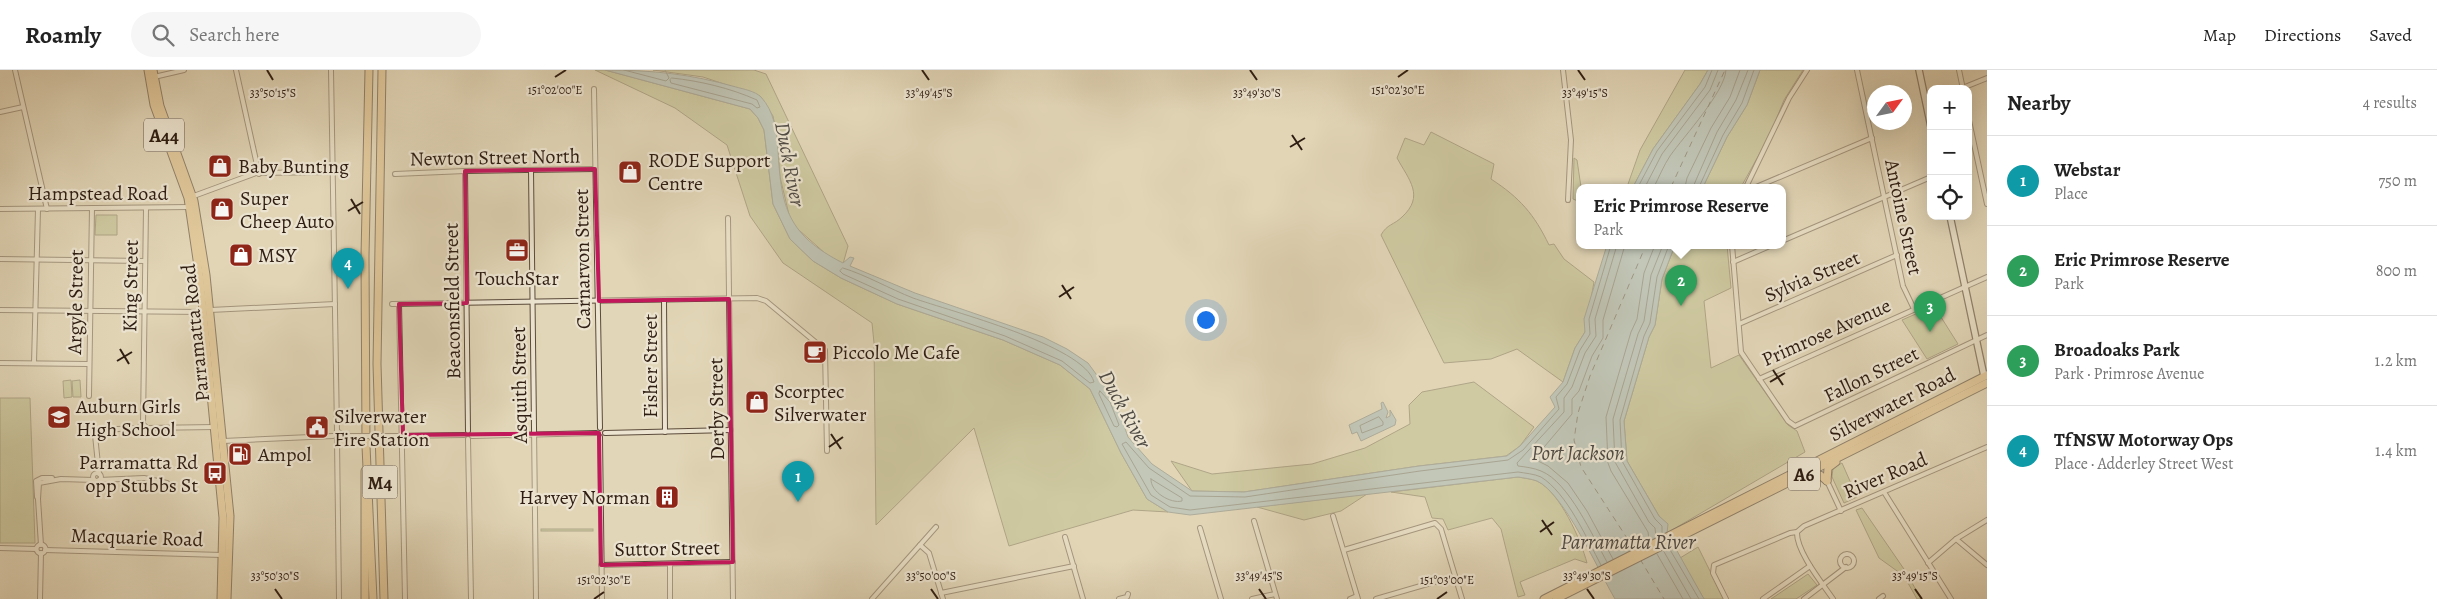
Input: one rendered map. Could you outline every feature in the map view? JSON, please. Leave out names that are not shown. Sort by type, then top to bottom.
[{"type":"highway","name":"Parramatta Road","points":[[148,70],[154,106],[190,197]]},
{"type":"highway","name":"M4","points":[[369,70],[365,256],[366,446],[372,599]]},
{"type":"highway","name":"M4","points":[[382,70],[377,364],[384,599]]},
{"type":"highway","name":"Parramatta Road","points":[[153,74],[160,106],[190,197],[207,311],[219,442],[227,599]]},
{"type":"highway","name":"Parramatta Road","points":[[207,311],[215,427],[219,442]]},
{"type":"highway","name":"Silverwater Road","points":[[1544,599],[1867,443],[1986,381]]},
{"type":"highway","name":"Silverwater Road","points":[[1556,599],[1687,530],[1986,381]]},
{"type":"highway","points":[[1827,481],[1827,471],[1830,465],[1865,447],[1867,443]]},
{"type":"highway","name":"M4","points":[[365,599],[364,478],[366,446]]},
{"type":"highway","points":[[1801,475],[1816,474],[1827,481]]},
{"type":"highway","name":"Parramatta Road","points":[[221,599],[226,555]]},
{"type":"street","points":[[15,70],[47,209]]},
{"type":"street","points":[[153,74],[184,70]]},
{"type":"street","points":[[236,70],[259,174]]},
{"type":"street","points":[[331,70],[337,431],[339,438],[339,599]]},
{"type":"street","points":[[1564,70],[1571,140],[1568,200]]},
{"type":"street","points":[[1747,184],[1789,98],[1807,70]]},
{"type":"street","name":"Antoine Street","points":[[1857,70],[1903,286],[1914,310]]},
{"type":"street","points":[[1919,70],[1927,98]]},
{"type":"street","points":[[1959,70],[1962,85]]},
{"type":"street","points":[[1970,85],[1987,78]]},
{"type":"street","name":"Carnarvon Street","points":[[594,89],[600,428]]},
{"type":"street","points":[[0,112],[23,107]]},
{"type":"street","points":[[1971,130],[1987,204]]},
{"type":"street","points":[[1763,184],[1872,138]]},
{"type":"street","name":"Newton Street North","points":[[395,174],[595,169]]},
{"type":"street","name":"Asquith Street","points":[[531,170],[536,599]]},
{"type":"street","name":"Beaconsfield Street","points":[[465,171],[468,430]]},
{"type":"street","points":[[190,197],[259,174],[332,172]]},
{"type":"street","points":[[1786,238],[1927,179]]},
{"type":"street","name":"Hampstead Road","points":[[0,209],[192,207]]},
{"type":"street","name":"Argyle Street","points":[[89,396],[88,364],[92,208]]},
{"type":"street","name":"King Street","points":[[143,423],[146,208]]},
{"type":"street","points":[[34,363],[38,209]]},
{"type":"street","name":"Derby Street","points":[[728,218],[733,599]]},
{"type":"street","points":[[1951,220],[1986,381]]},
{"type":"street","points":[[1732,249],[1743,356],[1758,379]]},
{"type":"street","points":[[1733,262],[1763,249]]},
{"type":"street","name":"Sylvia Street","points":[[1739,324],[1897,255]]},
{"type":"street","points":[[0,259],[146,261]]},
{"type":"street","name":"Primrose Avenue","points":[[1758,379],[1987,277]]},
{"type":"street","points":[[392,304],[757,298],[766,301],[825,350],[827,451]]},
{"type":"street","name":"Fisher Street","points":[[664,300],[665,432]]},
{"type":"street","points":[[0,310],[207,311],[335,304]]},
{"type":"street","points":[[399,304],[405,599]]},
{"type":"street","name":"Fallon Street","points":[[1758,379],[1788,421],[1796,426],[1987,335]]},
{"type":"street","points":[[0,363],[88,364]]},
{"type":"street","points":[[139,428],[143,423],[146,428]]},
{"type":"street","points":[[97,476],[95,433],[97,430],[139,428],[144,431],[146,428],[215,427]]},
{"type":"street","points":[[596,433],[600,428],[605,433]]},
{"type":"street","points":[[464,435],[468,430]]},
{"type":"street","points":[[468,430],[470,437],[470,599]]},
{"type":"street","points":[[600,437],[605,433],[731,430]]},
{"type":"street","points":[[333,436],[337,431]]},
{"type":"street","points":[[219,442],[333,436],[339,438],[349,436],[403,435],[464,435],[470,437],[535,433],[596,433],[600,437],[602,599]]},
{"type":"street","name":"River Road","points":[[1726,599],[1713,573],[1714,565],[1790,533],[1797,532],[1804,526],[1987,447]]},
{"type":"street","points":[[40,553],[45,550],[41,545],[37,484],[61,479],[97,476],[144,478],[167,483]]},
{"type":"street","points":[[1827,481],[1841,511]]},
{"type":"street","points":[[1884,492],[1951,599]]},
{"type":"street","points":[[1333,516],[1358,598],[1350,599]]},
{"type":"street","points":[[1928,563],[1956,539],[1987,520]]},
{"type":"street","points":[[1254,521],[1277,599]]},
{"type":"street","points":[[1344,550],[1431,524],[1438,524],[1462,599]]},
{"type":"street","points":[[872,599],[936,527]]},
{"type":"street","points":[[1200,528],[1221,599]]},
{"type":"street","points":[[1797,532],[1797,539],[1810,566],[1833,599]]},
{"type":"street","points":[[1065,538],[1083,599]]},
{"type":"street","points":[[1956,539],[1987,565]]},
{"type":"street","points":[[0,548],[36,549],[41,545]]},
{"type":"street","points":[[920,545],[929,553],[943,599]]},
{"type":"street","points":[[36,549],[40,553],[40,599]]},
{"type":"street","name":"Macquarie Road","points":[[45,550],[226,555]]},
{"type":"street","name":"Suttor Street","points":[[601,565],[733,562]]},
{"type":"street","points":[[670,564],[670,599]]},
{"type":"street","points":[[941,593],[1074,566]]},
{"type":"street","points":[[1763,599],[1810,566]]},
{"type":"street","points":[[1804,599],[1846,568]]},
{"type":"street","points":[[1376,599],[1455,576]]},
{"type":"street","points":[[1119,599],[1126,597],[1128,594]]},
{"type":"street","points":[[1252,599],[1275,594]]},
{"type":"highlighted area","points":[[595,169],[599,301],[729,299],[733,562],[601,565],[599,433],[403,435],[399,304],[467,303],[465,171]]},
{"type":"green space","points":[[595,70],[605,70],[750,109],[758,118],[764,130],[773,204],[790,239],[813,261],[841,278],[897,304],[1003,340],[1060,365],[1090,389],[1121,453],[1147,499],[1168,512],[1133,510],[1009,546],[974,428],[876,525],[874,343],[872,323],[783,263],[750,216],[727,145],[675,108]]},
{"type":"green space","points":[[653,70],[754,70],[766,74],[848,246],[843,264],[827,255],[791,223],[780,177],[777,137],[773,116],[760,96],[703,77]]},
{"type":"green space","points":[[1685,70],[1708,70],[1653,149],[1635,184],[1628,184],[1640,150]]},
{"type":"green space","points":[[1760,70],[1803,70],[1784,100],[1770,135],[1743,184],[1704,184],[1727,137],[1747,105]]},
{"type":"green space","points":[[1431,132],[1494,164],[1491,179],[1518,200],[1538,224],[1549,245],[1554,244],[1564,259],[1594,282],[1585,332],[1575,348],[1563,382],[1517,349],[1491,359],[1444,363],[1381,235],[1402,217],[1413,202],[1413,188],[1397,158],[1405,138],[1424,145]]},
{"type":"green space","points":[[1574,158],[1577,160],[1581,184],[1576,184],[1576,200],[1573,199]]},
{"type":"green space","points":[[96,215],[117,215],[117,235],[95,235]]},
{"type":"green space","points":[[1673,249],[1727,249],[1731,288],[1704,301],[1711,368],[1739,355],[1788,425],[1797,431],[1805,452],[1667,533],[1666,523],[1659,516],[1627,461],[1624,421],[1649,337],[1655,325],[1662,279]]},
{"type":"green space","points":[[1934,306],[1958,344],[1927,359],[1902,320]]},
{"type":"green space","points":[[71,380],[72,397],[64,398],[63,381]]},
{"type":"green space","points":[[80,380],[81,397],[73,397],[72,381]]},
{"type":"green space","points":[[1474,382],[1534,427],[1520,446],[1506,456],[1419,466],[1244,492],[1192,491],[1171,461],[1212,474],[1312,464],[1365,448],[1410,424],[1409,405],[1422,392]]},
{"type":"green space","points":[[0,398],[30,398],[35,543],[0,543]]},
{"type":"green space","points":[[1842,463],[1857,497],[1844,503],[1832,477],[1833,468]]},
{"type":"green space","points":[[1518,477],[1537,481],[1554,495],[1575,530],[1587,563],[1575,559],[1520,582],[1525,595],[1518,597],[1501,529],[1492,518],[1448,530],[1443,519],[1432,518],[1425,497],[1391,492]]},
{"type":"green space","points":[[1367,494],[1341,511],[1304,520],[1257,507]]},
{"type":"green space","points":[[1862,508],[1906,572],[1921,599],[1917,599],[1904,576],[1879,558],[1856,510]]},
{"type":"green space","points":[[541,529],[593,529],[593,531],[541,531]]},
{"type":"green space","points":[[1698,547],[1724,599],[1704,599],[1680,558]]},
{"type":"green space","points":[[1808,574],[1817,585],[1796,599],[1771,599]]},
{"type":"water","name":"Port Jackson","points":[[605,70],[655,72],[687,76],[745,89],[761,97],[769,109],[774,122],[785,204],[791,218],[810,242],[843,263],[850,257],[854,258],[850,266],[915,293],[1043,337],[1067,349],[1088,363],[1115,400],[1128,437],[1152,464],[1192,491],[1244,492],[1419,466],[1507,456],[1520,446],[1555,407],[1550,397],[1563,382],[1575,348],[1585,332],[1584,319],[1606,249],[1673,249],[1662,279],[1655,325],[1649,337],[1624,421],[1627,461],[1659,516],[1668,524],[1667,533],[1704,599],[1615,599],[1580,534],[1558,501],[1547,488],[1537,481],[1518,477],[1190,515],[1168,512],[1147,499],[1121,453],[1090,389],[1060,365],[1003,340],[897,304],[841,278],[813,261],[790,239],[773,204],[764,130],[758,118],[750,109]]},
{"type":"water","points":[[1708,70],[1760,70],[1747,105],[1727,137],[1704,184],[1635,184],[1653,149]]},
{"type":"water","points":[[1383,402],[1388,412],[1386,418],[1390,416],[1390,410],[1396,420],[1395,425],[1361,441],[1357,432],[1352,434],[1349,425],[1382,409],[1381,403]]},
{"type":"ferry route","points":[[1672,184],[1725,70]]},
{"type":"ferry route","points":[[1634,549],[1581,467],[1574,440],[1578,413],[1590,376],[1644,249]]},
{"type":"ferry route","points":[[1640,559],[1664,599]]},
{"type":"place","name":"Baby Bunting","points":[[220,166]]},
{"type":"place","name":"RODE Support Centre","points":[[630,172]]},
{"type":"place","name":"Super Cheep Auto","points":[[222,209]]},
{"type":"place","name":"TouchStar","points":[[517,250]]},
{"type":"place","name":"MSY","points":[[241,255]]},
{"type":"place","name":"TfNSW Motorway Ops","points":[[348,289]]},
{"type":"place","name":"Eric Primrose Reserve","points":[[1681,306]]},
{"type":"place","name":"Broadoaks Park","points":[[1930,332]]},
{"type":"place","name":"Piccolo Me Cafe","points":[[815,352]]},
{"type":"place","name":"Scorptec Silverwater","points":[[757,402]]},
{"type":"place","name":"Auburn Girls High School","points":[[59,417]]},
{"type":"place","name":"Silverwater Fire Station","points":[[317,427]]},
{"type":"place","name":"Ampol","points":[[240,454]]},
{"type":"place","name":"Parramatta Rd opp Stubbs St","points":[[215,473]]},
{"type":"place","name":"Harvey Norman","points":[[667,497]]},
{"type":"place","name":"Webstar","points":[[798,502]]},
{"type":"water label","name":"Duck River","points":[[790,164]]},
{"type":"water label","name":"Duck River","points":[[1125,409]]},
{"type":"water label","name":"Parramatta River","points":[[1628,542]]}]
